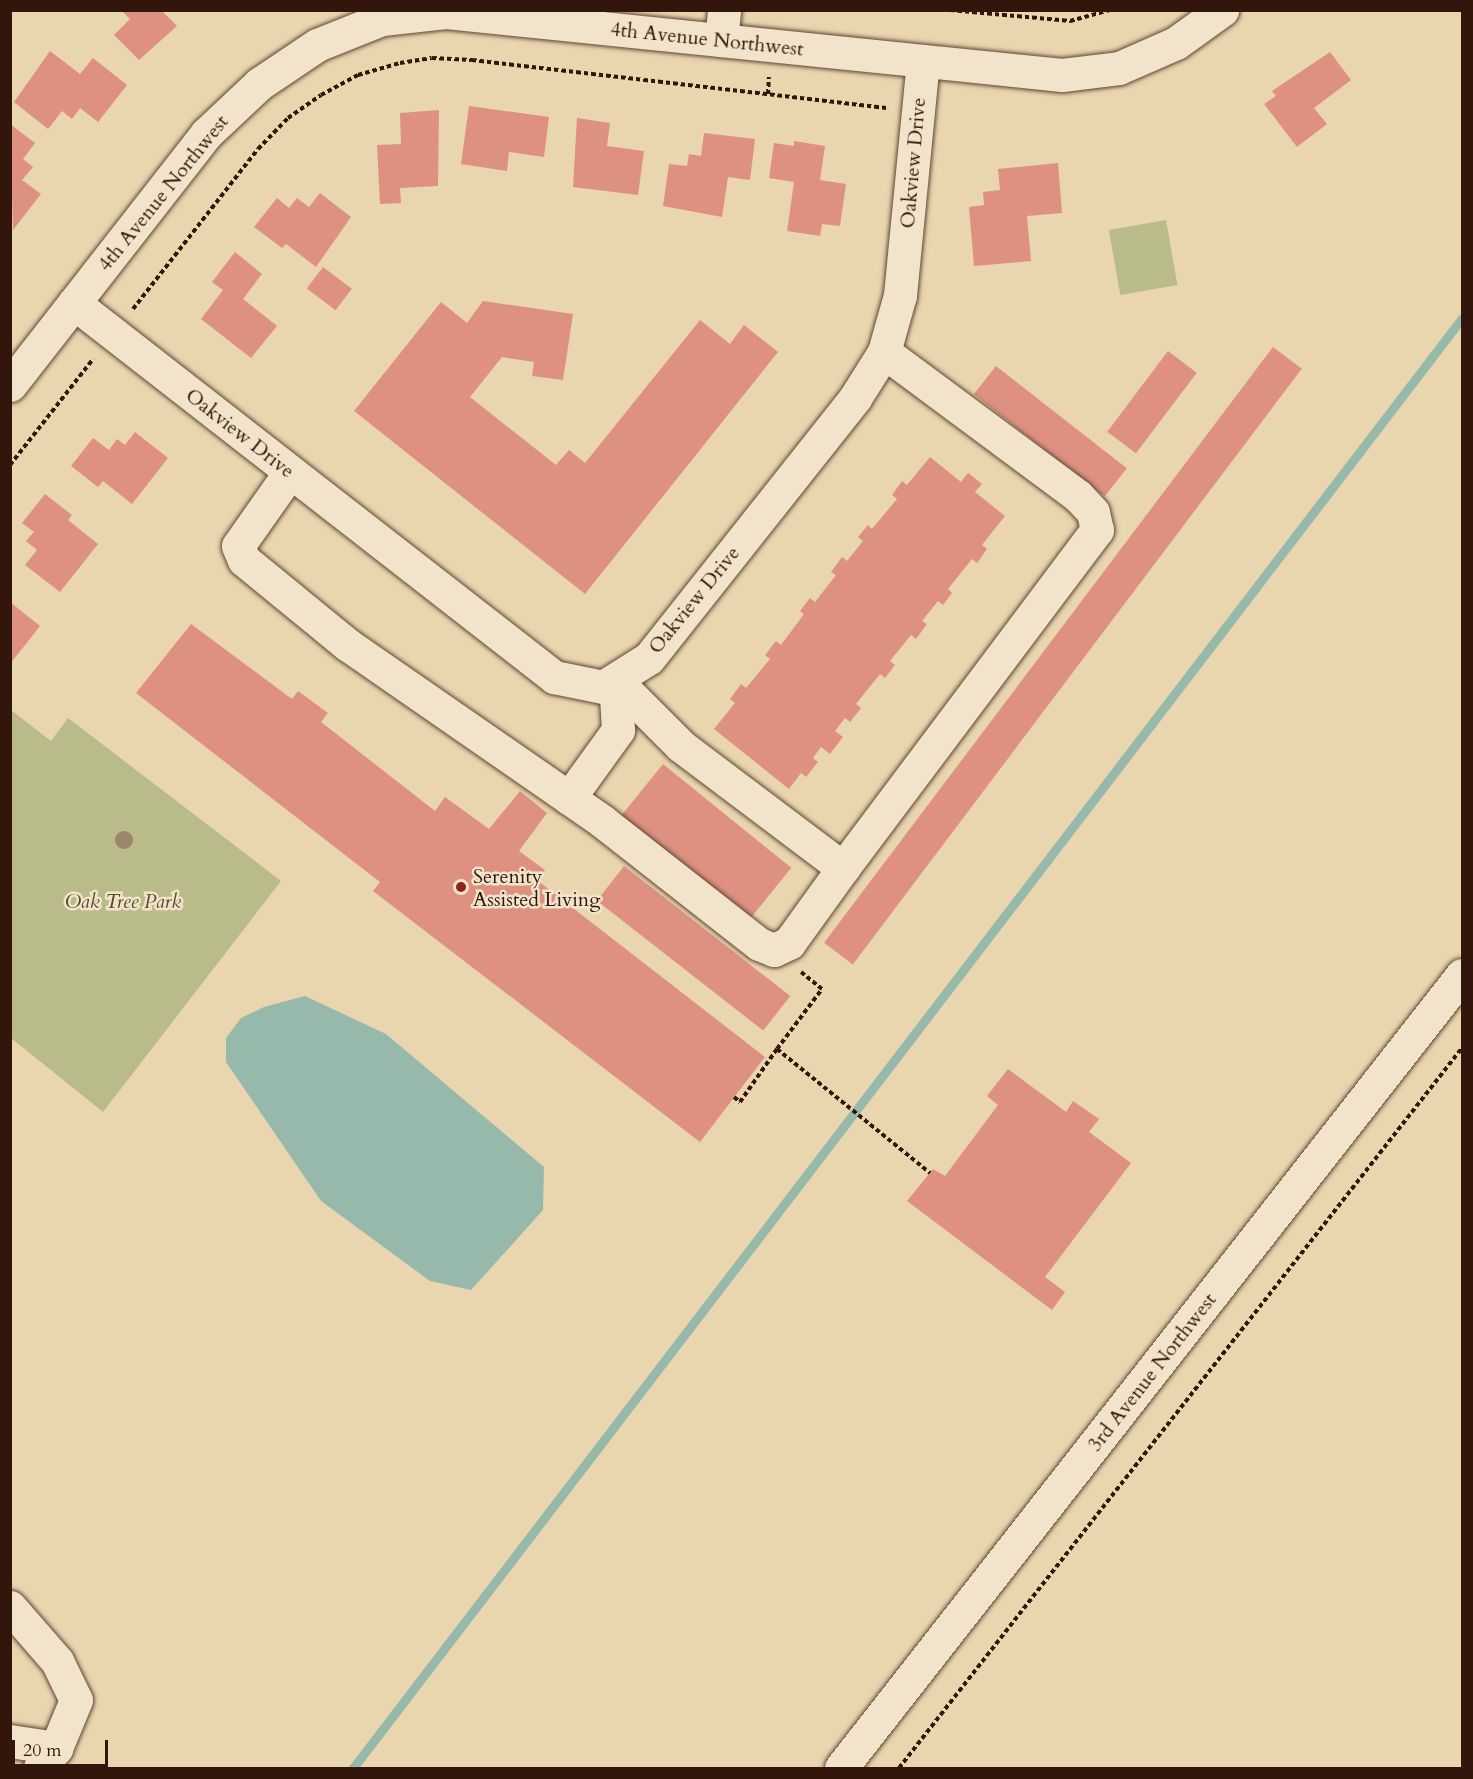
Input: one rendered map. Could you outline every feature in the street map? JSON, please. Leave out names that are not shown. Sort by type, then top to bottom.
[{"type":"street","name":"4th Avenue Northwest","points":[[10,385],[206,134],[259,84],[317,45],[382,19],[446,12],[722,25],[923,61],[1062,75],[1119,68],[1176,43],[1222,10]]},
{"type":"street","name":"Oakview Drive","points":[[74,303],[554,677],[603,687],[649,658],[855,398],[884,352],[900,295],[923,61]]},
{"type":"street","points":[[290,472],[238,546],[244,560],[348,645],[569,798],[759,944],[774,950],[789,943],[1097,530],[1093,512],[1078,496],[884,352]]},
{"type":"street","points":[[615,680],[681,746],[843,868]]},
{"type":"street","points":[[569,798],[618,730],[615,680]]},
{"type":"street","name":"3rd Avenue Northwest","points":[[841,1768],[1462,975]]},
{"type":"street","points":[[10,1607],[57,1661],[76,1700],[48,1758],[10,1740]]},
{"type":"path","points":[[950,10],[1070,21],[1110,10]]},
{"type":"path","points":[[10,465],[258,149],[288,118],[321,94],[358,75],[400,63],[432,58],[472,60],[918,111]]},
{"type":"path","points":[[734,1097],[740,1102],[822,989],[774,950]]},
{"type":"path","points":[[899,1768],[1462,1048]]},
{"type":"path","points":[[777,1049],[930,1173]]},
{"type":"green space","points":[[1166,220],[1177,285],[1120,295],[1109,230]]},
{"type":"green space","name":"Oak Tree Park","points":[[11,710],[51,741],[68,718],[281,881],[103,1112],[11,1038]]},
{"type":"shaded area","points":[[305,996],[386,1034],[544,1167],[543,1210],[471,1290],[430,1281],[321,1201],[226,1062],[226,1038],[241,1018],[264,1007]]},
{"type":"building","points":[[121,10],[161,10],[177,26],[139,60],[114,35],[130,19]]},
{"type":"building","points":[[50,51],[80,74],[93,58],[127,85],[98,122],[80,108],[72,119],[62,111],[48,129],[14,102]]},
{"type":"building","points":[[1330,52],[1351,80],[1314,108],[1327,124],[1297,147],[1264,104],[1276,96],[1272,91]]},
{"type":"building","points":[[469,106],[549,117],[544,157],[509,152],[507,171],[461,164]]},
{"type":"building","points":[[439,110],[438,186],[400,188],[401,203],[380,204],[377,145],[401,144],[400,113]]},
{"type":"building","points":[[577,118],[610,123],[607,146],[644,151],[638,195],[573,187]]},
{"type":"building","points":[[10,124],[35,143],[23,159],[33,167],[22,180],[41,194],[13,230]]},
{"type":"building","points":[[704,133],[755,139],[750,180],[728,177],[722,217],[663,206],[669,164],[687,166],[689,154],[701,156]]},
{"type":"building","points":[[794,141],[825,146],[820,180],[846,184],[840,226],[822,224],[820,236],[787,231],[794,182],[769,178],[774,143],[794,146]]},
{"type":"building","points":[[1058,163],[1062,213],[1027,216],[1031,261],[974,266],[969,207],[984,205],[983,192],[1000,190],[998,169]]},
{"type":"building","points":[[320,193],[351,217],[316,267],[286,244],[282,248],[254,227],[277,198],[289,208],[297,198],[309,207]]},
{"type":"building","points":[[235,252],[262,274],[243,299],[277,326],[251,358],[201,319],[223,290],[212,282]]},
{"type":"building","points":[[323,267],[352,289],[336,310],[307,289]]},
{"type":"building","points":[[483,301],[573,314],[563,380],[532,376],[534,362],[502,357],[470,397],[556,465],[569,450],[585,463],[700,320],[730,344],[744,325],[778,352],[585,594],[354,411],[441,302],[467,323]]},
{"type":"building","points":[[1273,347],[1302,369],[853,964],[824,943]]},
{"type":"building","points":[[1168,351],[1197,373],[1136,453],[1107,432]]},
{"type":"building","points":[[996,366],[1127,468],[1105,497],[974,394]]},
{"type":"building","points":[[135,432],[168,458],[132,504],[103,481],[98,487],[71,466],[93,438],[109,450],[117,439],[125,445]]},
{"type":"building","points":[[930,457],[961,482],[968,473],[982,484],[975,492],[1005,516],[982,545],[987,549],[977,563],[972,559],[948,589],[952,593],[943,605],[938,601],[922,621],[927,624],[916,639],[911,635],[890,661],[895,665],[885,678],[880,674],[856,704],[861,708],[850,722],[845,718],[835,731],[843,737],[830,754],[821,747],[813,758],[818,762],[806,777],[801,773],[789,789],[714,729],[735,703],[730,699],[741,684],[746,688],[770,659],[765,655],[776,641],[781,645],[804,614],[800,611],[810,598],[815,602],[836,575],[831,572],[842,557],[847,561],[863,541],[858,537],[868,525],[872,529],[897,499],[892,495],[902,481],[907,485]]},
{"type":"building","points":[[45,494],[72,515],[68,520],[98,544],[60,592],[25,565],[37,550],[26,541],[34,532],[22,523]]},
{"type":"building","points":[[10,602],[40,626],[10,664]]},
{"type":"building","name":"Serenity Assisted Living","points":[[191,624],[292,699],[298,691],[328,713],[321,722],[435,811],[445,797],[489,829],[520,791],[547,813],[519,851],[545,870],[538,881],[765,1057],[700,1142],[373,891],[380,882],[136,693]]},
{"type":"building","points":[[663,764],[791,868],[747,922],[619,818]]},
{"type":"building","points":[[624,866],[790,996],[763,1031],[597,901]]},
{"type":"building","points":[[1008,1069],[1066,1112],[1073,1101],[1099,1119],[1089,1132],[1131,1163],[1045,1277],[1065,1292],[1052,1310],[907,1201],[933,1169],[945,1176],[998,1105],[987,1096]]},
{"type":"waterway","points":[[353,1768],[1462,318]]},
{"type":"place","name":"Serenity Assisted Living","points":[[461,887]]}]
